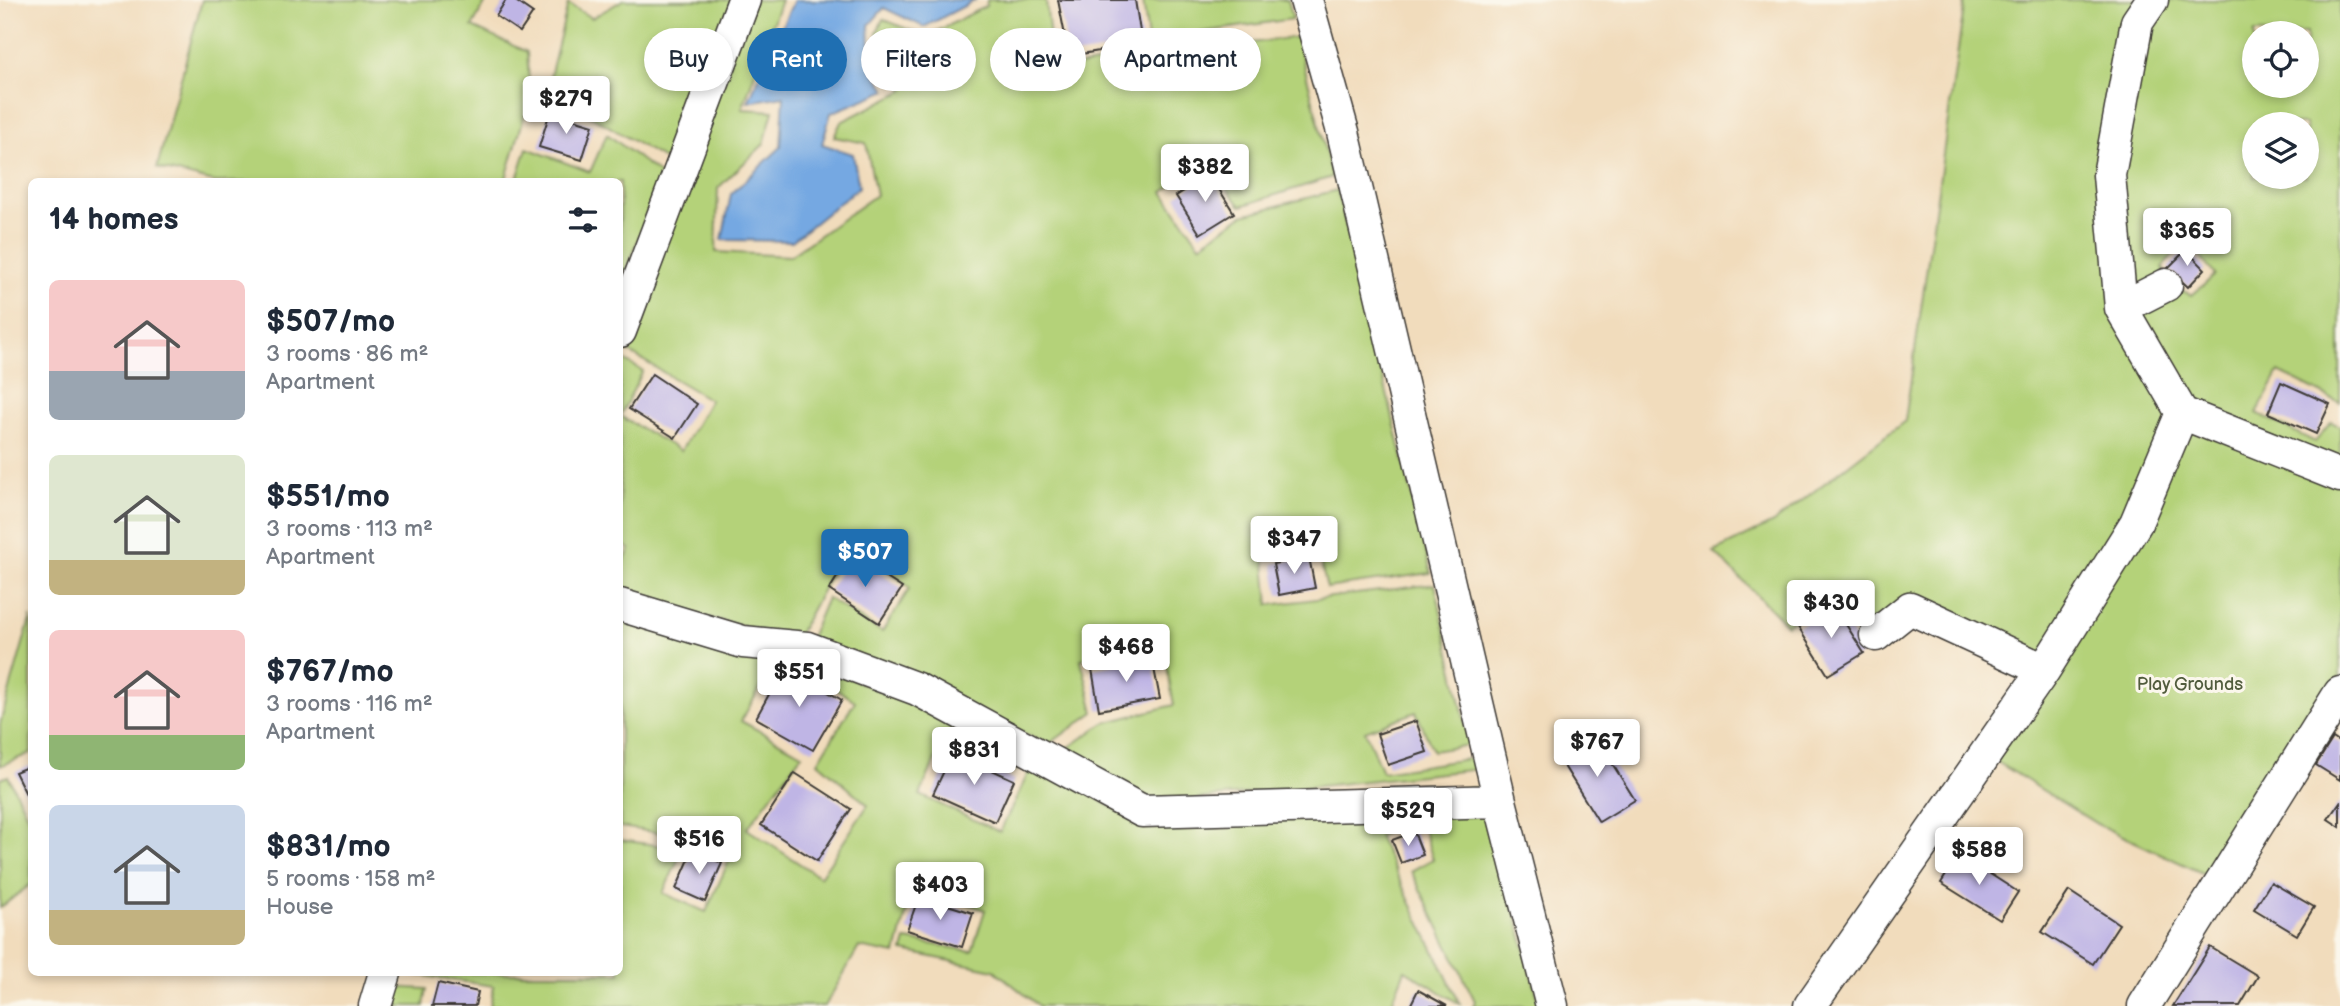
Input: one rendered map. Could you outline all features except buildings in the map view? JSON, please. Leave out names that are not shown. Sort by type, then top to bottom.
[{"type":"street","points":[[623,323],[744,0]]},
{"type":"street","points":[[1306,0],[1343,132],[1500,801],[1552,1006]]},
{"type":"street","points":[[2152,0],[2137,22],[2109,175],[2121,308],[2182,413],[2340,476]]},
{"type":"street","points":[[2121,308],[2166,285]]},
{"type":"street","points":[[1810,1006],[2044,670],[2136,523],[2182,413]]},
{"type":"street","points":[[623,606],[743,642],[807,649],[916,689],[1142,811],[1500,801]]},
{"type":"street","points":[[1876,635],[1910,608],[2044,670]]},
{"type":"street","points":[[2144,1006],[2340,693]]},
{"type":"street","points":[[375,1006],[384,976]]},
{"type":"green space","points":[[202,0],[487,0],[472,27],[527,52],[530,96],[506,178],[198,178],[157,168]]},
{"type":"green space","points":[[623,0],[739,0],[728,28],[644,28],[644,91],[702,91],[672,164],[593,117],[544,101],[568,4],[592,18]]},
{"type":"green space","points":[[750,0],[781,0],[771,28],[747,28],[748,91],[742,109],[773,111],[764,144],[718,188],[716,252],[790,256],[876,195],[866,143],[834,137],[841,122],[903,91],[976,91],[976,28],[943,28],[986,6],[987,0],[1046,0],[1049,28],[990,28],[990,91],[1086,91],[1086,65],[1100,63],[1100,91],[1261,91],[1261,42],[1297,37],[1332,177],[1241,206],[1207,164],[1163,192],[1200,245],[1243,215],[1337,190],[1431,573],[1327,588],[1316,545],[1264,552],[1269,605],[1435,584],[1470,745],[1433,751],[1416,712],[1365,731],[1382,772],[1474,758],[1480,769],[1149,804],[1065,750],[1104,723],[1174,705],[1163,646],[1081,659],[1094,712],[1049,744],[809,640],[827,598],[882,632],[910,588],[849,540],[796,639],[623,597],[623,564],[630,549],[623,545],[623,418],[681,451],[710,400],[624,349],[715,91],[733,91],[733,45]]},
{"type":"green space","points":[[1143,0],[1288,0],[1293,19],[1231,28],[1146,28]]},
{"type":"green space","points":[[1965,0],[2143,0],[2099,176],[2170,418],[2126,519],[2039,661],[1910,601],[1864,638],[1830,589],[1787,625],[1714,552],[1773,523],[1905,421]]},
{"type":"green space","points":[[2163,0],[2340,0],[2340,403],[2279,372],[2257,413],[2315,442],[2331,422],[2340,426],[2340,471],[2188,405],[2135,314],[2173,287],[2192,295],[2215,275],[2188,241],[2163,266],[2166,279],[2126,295],[2117,178],[2145,28]]},
{"type":"green space","points":[[883,19],[904,28],[879,28]]},
{"type":"green space","points":[[607,134],[661,175],[623,282],[623,178],[517,178],[527,148],[590,172]]},
{"type":"green space","points":[[623,360],[643,371],[623,410]]},
{"type":"green space","name":"Play Grounds","points":[[2189,428],[2340,483],[2340,680],[2215,879],[2097,824],[1994,760]]},
{"type":"green space","points":[[623,618],[778,658],[741,721],[802,754],[747,829],[820,877],[868,805],[818,762],[855,701],[804,668],[805,660],[1027,751],[1016,771],[944,739],[920,795],[1000,832],[1034,761],[1137,822],[1483,787],[1540,1006],[1473,1006],[1475,1001],[1411,871],[1433,859],[1420,819],[1378,836],[1460,1004],[1405,970],[1391,1005],[1393,1006],[1039,1006],[994,970],[903,951],[906,940],[972,951],[985,910],[913,885],[896,954],[859,947],[825,1006],[490,1006],[494,986],[425,976],[623,976],[623,840],[683,849],[663,893],[706,912],[732,854],[692,838],[623,827]]},
{"type":"green space","points":[[28,626],[28,754],[0,766],[0,724]]},
{"type":"green space","points":[[8,776],[28,817],[28,886],[0,908],[0,779]]},
{"type":"green space","points":[[392,987],[427,989],[424,1006],[386,1006]]},
{"type":"water","points":[[794,0],[976,0],[924,27],[884,8],[869,28],[861,28],[861,91],[885,91],[831,113],[822,144],[853,154],[859,187],[792,241],[722,240],[731,194],[781,147],[784,96],[748,102],[753,91],[847,91],[847,28],[781,28]]}]
